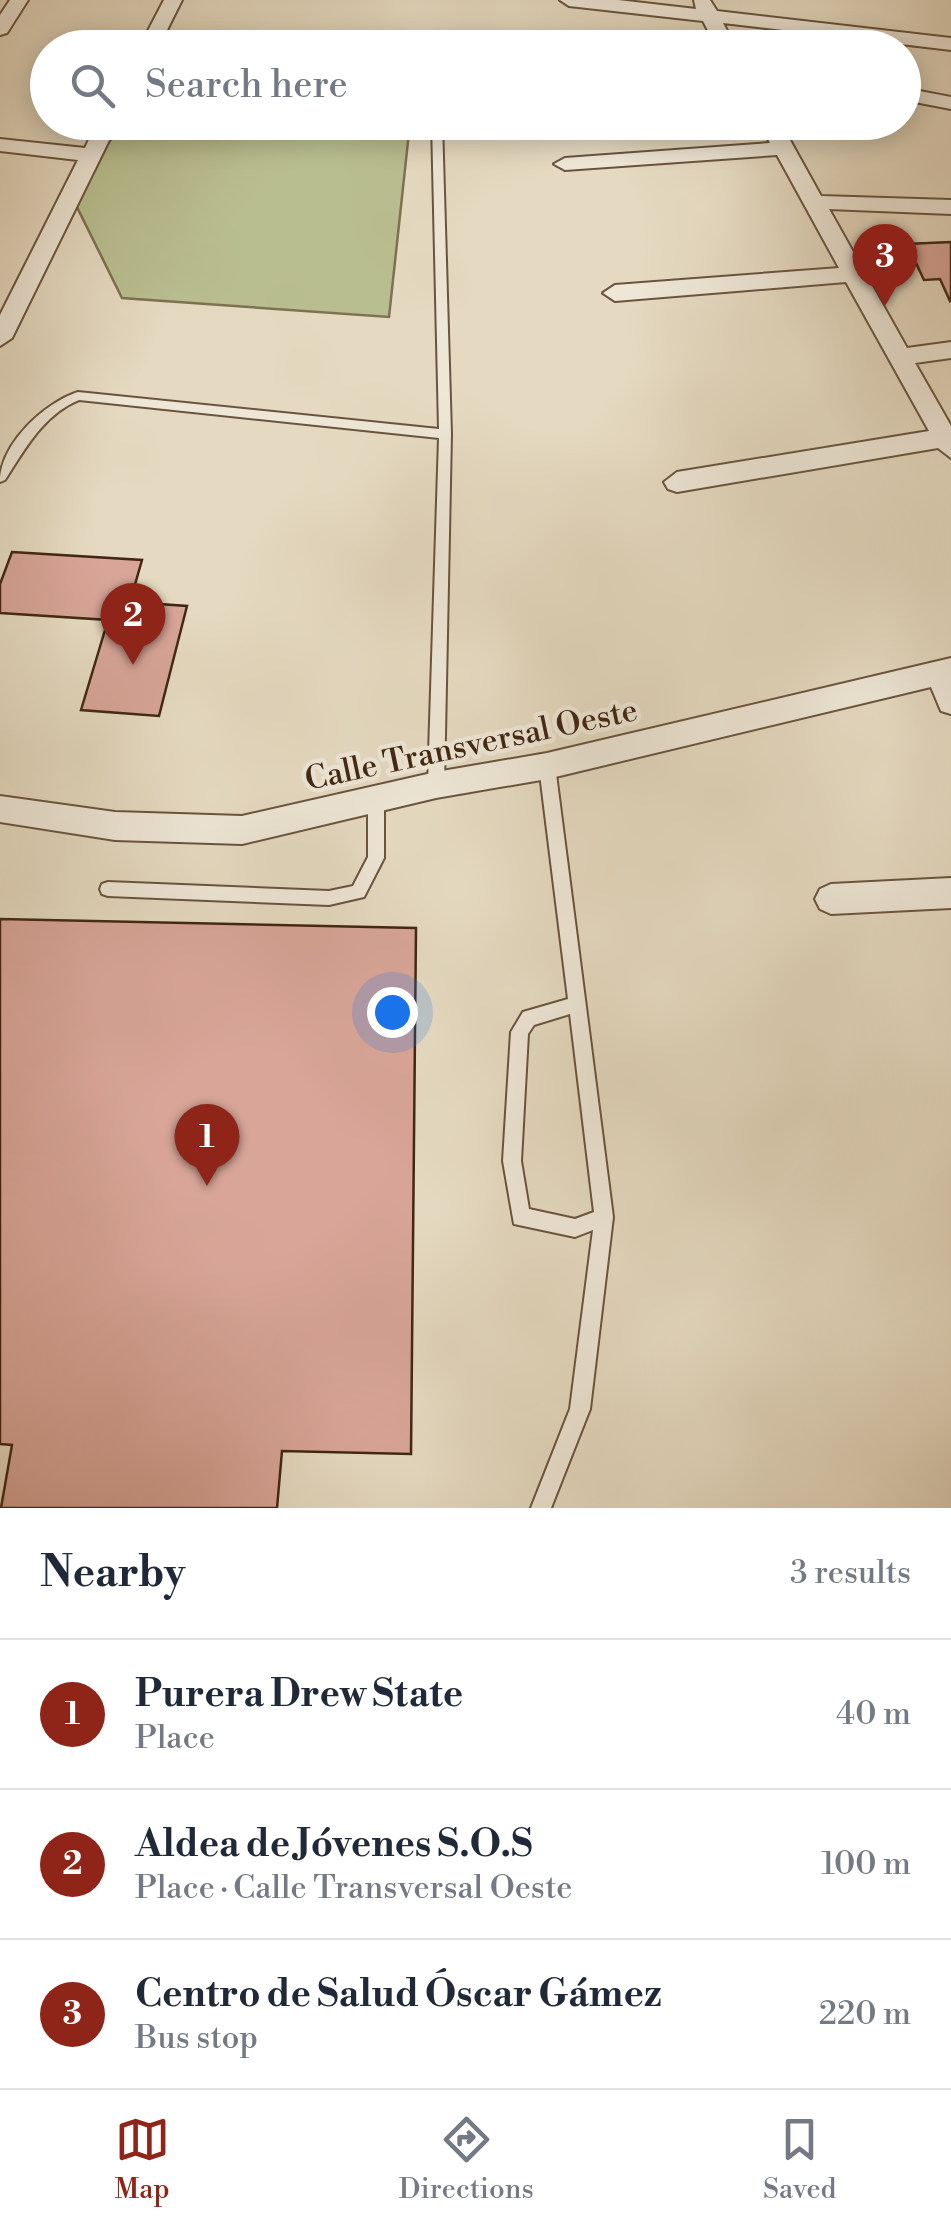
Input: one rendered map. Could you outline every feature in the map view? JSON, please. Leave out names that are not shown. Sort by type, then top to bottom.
[{"type":"street","points":[[0,29],[18,0]]},
{"type":"street","points":[[157,30],[173,0]]},
{"type":"street","points":[[569,0],[705,8],[855,30]]},
{"type":"street","points":[[736,0],[951,24]]},
{"type":"street","points":[[705,8],[718,30]]},
{"type":"street","points":[[921,40],[951,44]]},
{"type":"street","points":[[921,97],[951,103]]},
{"type":"street","points":[[0,338],[98,140]]},
{"type":"street","points":[[677,482],[948,443],[778,140]]},
{"type":"street","points":[[0,145],[90,155]]},
{"type":"street","points":[[566,164],[782,148]]},
{"type":"street","points":[[812,202],[951,207]]},
{"type":"street","points":[[615,293],[851,274]]},
{"type":"street","points":[[897,357],[951,350]]},
{"type":"street","points":[[946,671],[951,702]]},
{"type":"street","name":"Calle Transversal Oeste","points":[[0,810],[116,826],[242,830],[436,785],[547,766],[946,671]]},
{"type":"street","points":[[831,899],[951,893]]},
{"type":"lane","points":[[436,785],[445,434],[437,140]]},
{"type":"lane","points":[[0,477],[34,426],[56,402],[78,396],[445,434]]},
{"type":"lane","points":[[541,1508],[580,1409],[604,1217],[547,766]]},
{"type":"lane","points":[[108,888],[330,898],[358,892],[376,858],[376,799]]},
{"type":"lane","points":[[578,1004],[529,1018],[520,1032],[512,1161],[521,1217],[574,1228],[604,1217]]},
{"type":"green space","points":[[111,140],[408,140],[389,317],[122,298],[72,197]]},
{"type":"building","points":[[951,242],[950,301],[940,279],[924,280],[907,244]]},
{"type":"building","points":[[12,552],[142,560],[130,602],[187,606],[159,716],[81,710],[108,620],[0,613],[0,584]]},
{"type":"building","points":[[0,919],[416,928],[411,1454],[282,1451],[277,1508],[1,1508],[12,1445],[0,1444]]},
{"type":"place","name":"Centro de Salud Óscar Gámez","points":[[885,306]]},
{"type":"place","name":"Aldea de Jóvenes S.O.S","points":[[133,665]]},
{"type":"place","name":"Purera Drew State","points":[[207,1186]]}]
